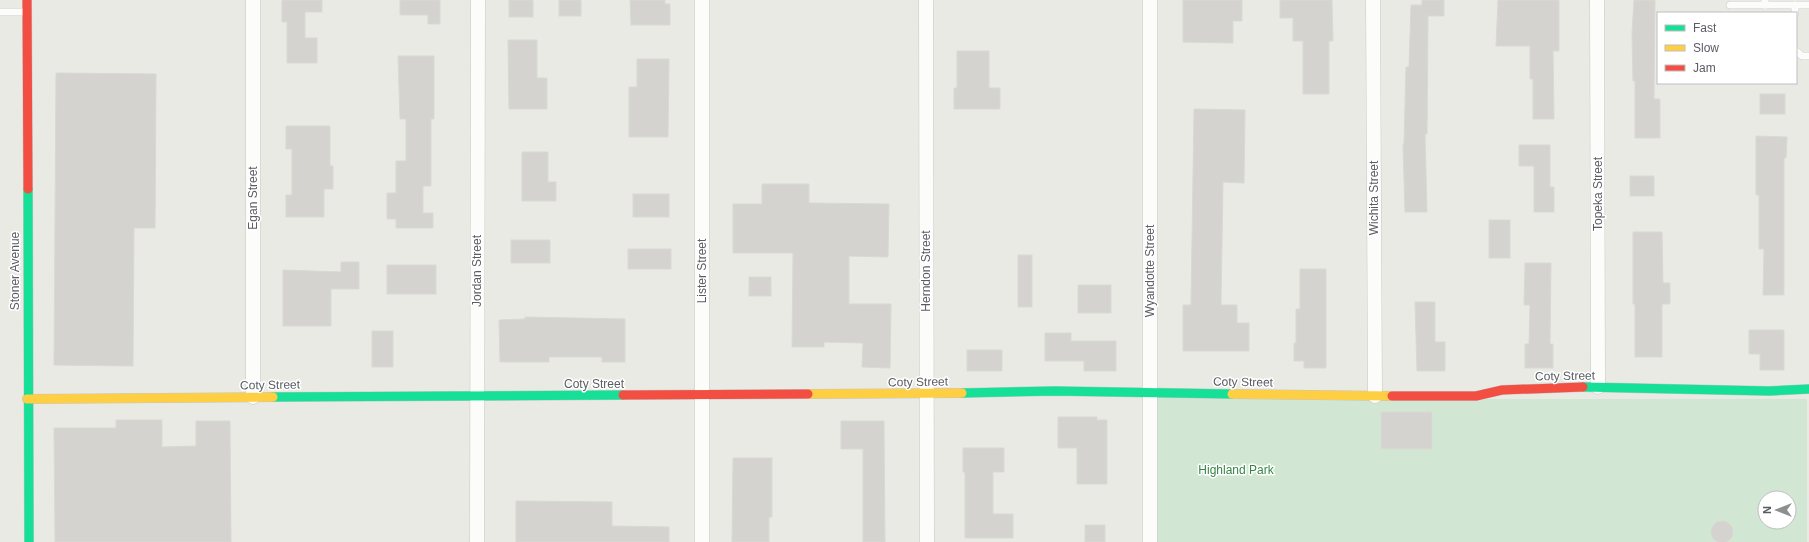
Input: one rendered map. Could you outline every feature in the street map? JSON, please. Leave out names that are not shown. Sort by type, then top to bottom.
[{"type":"street","name":"Stoner Avenue","points":[[27,0],[27,400],[29,538]]},
{"type":"street","name":"Egan Street","points":[[253,0],[253,397]]},
{"type":"street","name":"Jordan Street","points":[[477,542],[478,0]]},
{"type":"street","name":"Lister Street","points":[[702,0],[702,542]]},
{"type":"street","name":"Herndon Street","points":[[926,0],[926,394],[928,542]]},
{"type":"street","name":"Wyandotte Street","points":[[1150,0],[1150,542]]},
{"type":"street","name":"Wichita Street","points":[[1374,0],[1375,396]]},
{"type":"street","name":"Topeka Street","points":[[1597,0],[1598,387]]},
{"type":"street","name":"Coty Street","points":[[27,400],[253,397],[926,394],[1055,391],[1476,396],[1502,390],[1598,387],[1769,391],[1809,389]]},
{"type":"street","points":[[20,542],[29,538]]},
{"type":"lane","points":[[1730,5],[1765,3],[1809,5]]},
{"type":"lane","points":[[1795,5],[1795,12]]},
{"type":"lane","points":[[0,12],[27,12]]},
{"type":"lane","points":[[1797,52],[1802,56],[1809,56]]},
{"type":"green space","name":"Highland Park","points":[[1153,396],[1381,399],[1807,399],[1807,542],[1154,542]]},
{"type":"building","points":[[282,0],[322,0],[322,12],[305,12],[305,38],[317,38],[317,63],[287,63],[287,22],[282,22]]},
{"type":"building","points":[[400,0],[440,0],[440,24],[428,24],[428,15],[400,15]]},
{"type":"building","points":[[509,0],[533,0],[533,17],[509,17]]},
{"type":"building","points":[[559,0],[581,0],[581,16],[559,16]]},
{"type":"building","points":[[630,0],[665,0],[665,4],[670,4],[670,25],[631,25]]},
{"type":"building","points":[[1183,0],[1242,0],[1242,21],[1233,21],[1233,43],[1183,42]]},
{"type":"building","points":[[1280,0],[1332,0],[1333,41],[1329,41],[1329,94],[1303,94],[1303,41],[1293,41],[1293,18],[1280,18]]},
{"type":"building","points":[[1422,0],[1444,0],[1444,16],[1428,16],[1427,134],[1425,134],[1427,212],[1405,212],[1403,144],[1406,67],[1409,67],[1411,5],[1422,5]]},
{"type":"building","points":[[1498,0],[1559,0],[1559,51],[1553,51],[1554,119],[1533,119],[1533,79],[1530,79],[1530,46],[1496,46]]},
{"type":"building","points":[[1634,0],[1655,0],[1654,99],[1660,99],[1660,138],[1635,138],[1635,81],[1633,81],[1632,33]]},
{"type":"building","points":[[508,40],[537,40],[537,78],[547,78],[547,109],[509,109]]},
{"type":"building","points":[[957,51],[989,51],[989,88],[1000,88],[1000,109],[954,109],[954,88],[957,88]]},
{"type":"building","points":[[398,56],[434,56],[434,119],[431,119],[431,186],[423,186],[423,213],[433,213],[433,228],[396,228],[396,219],[387,219],[387,193],[396,193],[396,161],[406,161],[406,119],[400,119]]},
{"type":"building","points":[[637,59],[669,59],[668,137],[629,137],[629,87],[637,87]]},
{"type":"building","points":[[56,73],[156,74],[155,228],[134,228],[133,366],[54,365]]},
{"type":"building","points":[[1760,94],[1785,94],[1785,114],[1760,114]]},
{"type":"building","points":[[1194,109],[1245,110],[1244,183],[1223,182],[1221,305],[1237,305],[1237,323],[1249,323],[1249,351],[1183,351],[1183,305],[1191,305]]},
{"type":"building","points":[[286,126],[330,126],[330,166],[333,166],[333,189],[324,189],[324,217],[286,217],[286,195],[292,195],[292,149],[286,149]]},
{"type":"building","points":[[1756,136],[1787,137],[1786,158],[1784,158],[1784,295],[1763,295],[1764,249],[1759,249],[1759,195],[1756,195]]},
{"type":"building","points":[[1519,145],[1550,145],[1550,187],[1554,187],[1554,212],[1534,212],[1534,166],[1519,166]]},
{"type":"building","points":[[522,152],[548,152],[548,182],[556,182],[556,201],[522,201]]},
{"type":"building","points":[[1630,176],[1654,176],[1654,196],[1630,196]]},
{"type":"building","points":[[762,184],[809,184],[809,203],[889,204],[888,257],[849,256],[849,304],[891,304],[890,368],[862,367],[863,343],[824,342],[824,347],[792,347],[793,253],[733,253],[733,204],[762,204]]},
{"type":"building","points":[[633,194],[669,194],[669,217],[633,217]]},
{"type":"building","points":[[1489,220],[1510,220],[1510,258],[1489,258]]},
{"type":"building","points":[[1633,232],[1662,232],[1663,283],[1670,283],[1670,304],[1662,304],[1662,357],[1635,357]]},
{"type":"building","points":[[511,240],[550,240],[550,263],[511,263]]},
{"type":"building","points":[[628,249],[671,249],[671,269],[628,269]]},
{"type":"building","points":[[1018,255],[1032,255],[1032,307],[1018,307]]},
{"type":"building","points":[[341,262],[359,262],[359,289],[331,289],[331,326],[283,326],[283,270],[341,272]]},
{"type":"building","points":[[1525,263],[1551,263],[1550,344],[1553,344],[1553,368],[1525,368],[1525,344],[1529,344],[1530,305],[1524,305]]},
{"type":"building","points":[[387,265],[436,265],[436,294],[387,294]]},
{"type":"building","points":[[1300,269],[1326,269],[1326,368],[1304,368],[1304,361],[1294,361],[1294,343],[1296,343],[1296,309],[1300,309]]},
{"type":"building","points":[[749,277],[771,277],[771,296],[749,296]]},
{"type":"building","points":[[1078,285],[1111,285],[1111,313],[1078,313]]},
{"type":"building","points":[[1415,302],[1435,302],[1435,342],[1445,342],[1445,371],[1417,371]]},
{"type":"building","points":[[525,317],[625,319],[625,362],[602,362],[602,357],[549,357],[549,362],[500,362],[499,320],[525,319]]},
{"type":"building","points":[[1749,330],[1784,330],[1784,370],[1760,370],[1760,354],[1749,354]]},
{"type":"building","points":[[372,331],[393,331],[393,367],[372,367]]},
{"type":"building","points":[[1045,333],[1071,333],[1071,341],[1116,341],[1116,371],[1084,371],[1084,361],[1045,361]]},
{"type":"building","points":[[967,350],[1002,350],[1002,371],[967,371]]},
{"type":"building","points":[[1381,412],[1432,412],[1432,449],[1381,449]]},
{"type":"building","points":[[1058,417],[1097,417],[1097,420],[1107,420],[1107,484],[1077,484],[1077,448],[1058,448]]},
{"type":"building","points":[[116,420],[162,420],[162,447],[196,446],[196,421],[230,421],[231,542],[55,542],[54,428],[116,428]]},
{"type":"building","points":[[841,421],[884,421],[885,542],[863,542],[863,449],[841,449]]},
{"type":"building","points":[[963,448],[1004,448],[1004,472],[993,472],[993,514],[1013,514],[1013,538],[965,538],[965,472],[963,472]]},
{"type":"building","points":[[733,458],[772,458],[772,517],[769,517],[769,542],[732,542]]},
{"type":"building","points":[[516,501],[612,502],[612,526],[669,527],[669,542],[516,542]]},
{"type":"building","points":[[1722,521],[1730,524],[1733,532],[1730,540],[1722,543],[1714,540],[1711,532],[1714,524]]},
{"type":"building","points":[[1085,525],[1105,525],[1105,542],[1085,542]]},
{"type":"traffic: fast","points":[[28,189],[29,542]]},
{"type":"traffic: fast","points":[[1583,387],[1769,391],[1809,389]]},
{"type":"traffic: fast","points":[[962,393],[1055,391],[1232,394]]},
{"type":"traffic: fast","points":[[273,397],[623,395]]},
{"type":"traffic: slow","points":[[808,394],[962,393]]},
{"type":"traffic: slow","points":[[1232,394],[1392,396]]},
{"type":"traffic: slow","points":[[27,399],[273,397]]},
{"type":"traffic: jam","points":[[27,0],[28,189]]},
{"type":"traffic: jam","points":[[1392,396],[1476,396],[1502,390],[1583,387]]},
{"type":"traffic: jam","points":[[623,395],[808,394]]}]
